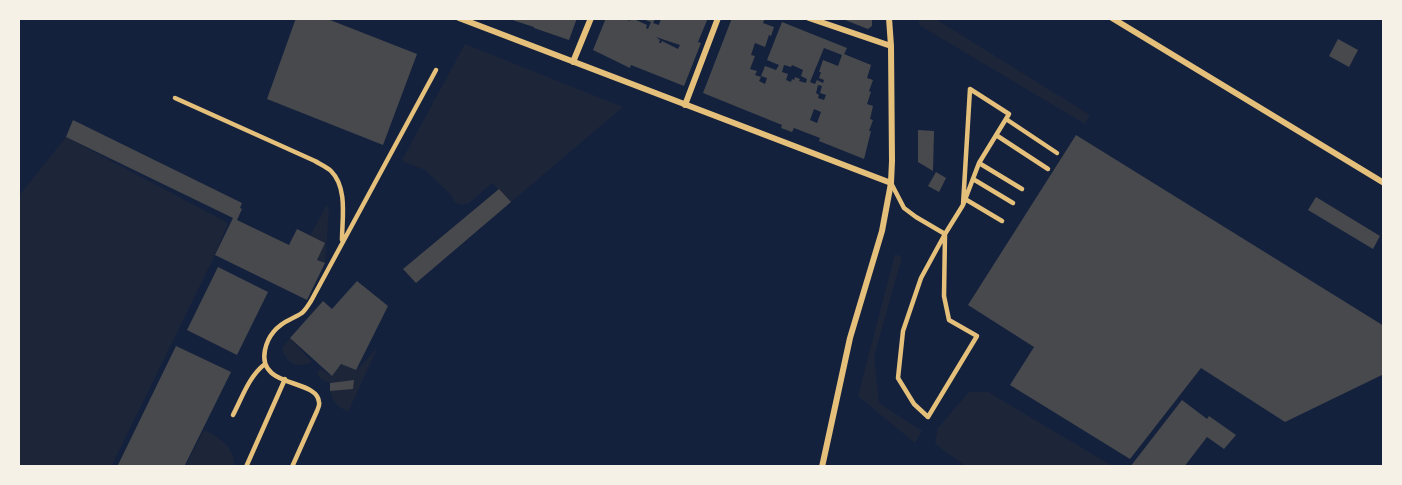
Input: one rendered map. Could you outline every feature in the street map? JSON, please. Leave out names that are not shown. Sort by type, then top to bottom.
[{"type":"street","points":[[573,62],[591,18]]},
{"type":"street","points":[[685,105],[718,18]]},
{"type":"street","points":[[808,18],[891,46]]},
{"type":"street","points":[[822,467],[850,338],[882,231],[891,183],[889,18]]},
{"type":"street","points":[[1112,18],[1384,183]]},
{"type":"street","points":[[463,19],[891,183]]},
{"type":"lane","points":[[292,467],[319,402],[310,390],[270,372],[265,364],[265,351],[269,337],[280,324],[302,313],[311,301],[436,70]]},
{"type":"lane","points":[[945,234],[944,296],[949,320],[976,336],[928,417],[914,404],[898,378],[903,331],[921,278],[945,234],[963,205],[979,163],[1009,114],[970,89],[963,205]]},
{"type":"lane","points":[[175,98],[315,161],[332,172],[341,188],[342,243]]},
{"type":"lane","points":[[1006,120],[1057,153]]},
{"type":"lane","points":[[996,135],[1048,169]]},
{"type":"lane","points":[[979,163],[1022,189]]},
{"type":"lane","points":[[973,179],[1013,204]]},
{"type":"lane","points":[[891,183],[904,208],[945,234]]},
{"type":"lane","points":[[965,199],[1002,221]]},
{"type":"lane","points":[[233,415],[253,376],[265,364]]},
{"type":"lane","points":[[246,467],[285,380]]},
{"type":"shaded area","points":[[919,18],[934,18],[1090,115],[1085,124],[919,25]]},
{"type":"shaded area","points":[[465,44],[623,107],[511,202],[492,183],[469,203],[456,203],[451,195],[425,170],[402,160]]},
{"type":"shaded area","points":[[66,137],[228,223],[215,255],[111,467],[18,467],[18,197]]},
{"type":"shaded area","points":[[326,206],[329,207],[325,263],[301,254]]},
{"type":"shaded area","points":[[895,254],[902,257],[874,357],[879,403],[922,431],[915,443],[858,396]]},
{"type":"shaded area","points":[[290,338],[312,362],[297,365],[286,358],[282,348]]},
{"type":"shaded area","points":[[377,349],[348,412],[336,404],[330,391],[353,380],[328,382],[317,373],[320,369],[332,376],[341,364],[356,370]]},
{"type":"shaded area","points":[[969,392],[988,392],[1114,467],[967,467],[935,444],[938,428]]},
{"type":"shaded area","points":[[204,430],[225,444],[232,454],[234,467],[185,467]]},
{"type":"building","points":[[296,18],[325,18],[417,54],[383,145],[267,99]]},
{"type":"building","points":[[506,18],[577,18],[569,40]]},
{"type":"building","points":[[606,18],[623,18],[630,21],[630,18],[637,18],[636,20],[647,25],[648,29],[651,22],[640,18],[653,18],[655,19],[653,23],[659,25],[661,18],[708,18],[684,86],[631,65],[630,68],[593,50]],"holes":[[[656,37],[680,45],[678,49],[662,41],[659,43],[660,40]]]},
{"type":"building","points":[[732,18],[765,18],[763,23],[774,27],[765,47],[755,43],[751,55],[755,56],[750,69],[757,71],[755,75],[761,77],[759,81],[765,84],[767,78],[761,76],[765,66],[776,70],[779,65],[767,60],[782,22],[847,48],[844,54],[871,65],[867,78],[873,80],[867,104],[873,106],[870,119],[873,120],[864,159],[794,128],[792,132],[781,128],[782,125],[703,93]],"holes":[[[824,48],[842,55],[838,66],[823,60],[819,72],[821,72],[819,78],[824,80],[823,83],[817,80],[815,84],[810,82]],[[784,65],[791,67],[792,65],[803,70],[801,76],[807,79],[806,83],[795,77],[791,82],[786,80],[788,74],[782,72]],[[818,85],[822,86],[820,93],[826,95],[824,100],[818,98],[819,95],[816,93]],[[814,109],[821,112],[817,123],[810,120]]]},
{"type":"building","points":[[840,18],[872,18],[872,26],[868,29]]},
{"type":"building","points":[[1338,39],[1358,50],[1349,67],[1329,56]]},
{"type":"building","points":[[73,120],[242,203],[237,220],[289,245],[297,229],[325,243],[317,260],[325,263],[307,300],[215,255],[233,218],[66,137]]},
{"type":"building","points":[[918,130],[934,131],[933,171],[918,162]]},
{"type":"building","points":[[1076,135],[1384,326],[1384,374],[1285,422],[1201,368],[1130,459],[1010,385],[1034,347],[968,305]]},
{"type":"building","points":[[936,172],[946,178],[939,192],[928,186]]},
{"type":"building","points":[[499,189],[511,202],[416,283],[403,269]]},
{"type":"building","points":[[1316,197],[1380,236],[1373,249],[1308,210]]},
{"type":"building","points":[[218,267],[268,292],[237,355],[187,330]]},
{"type":"building","points":[[357,281],[388,306],[356,370],[341,364],[332,376],[290,338],[323,301],[332,309]]},
{"type":"building","points":[[176,346],[231,372],[184,467],[117,467]]},
{"type":"building","points":[[354,380],[353,389],[330,391],[330,383]]},
{"type":"building","points":[[1182,400],[1207,419],[1209,416],[1236,435],[1224,449],[1207,437],[1184,467],[1130,467]]}]
